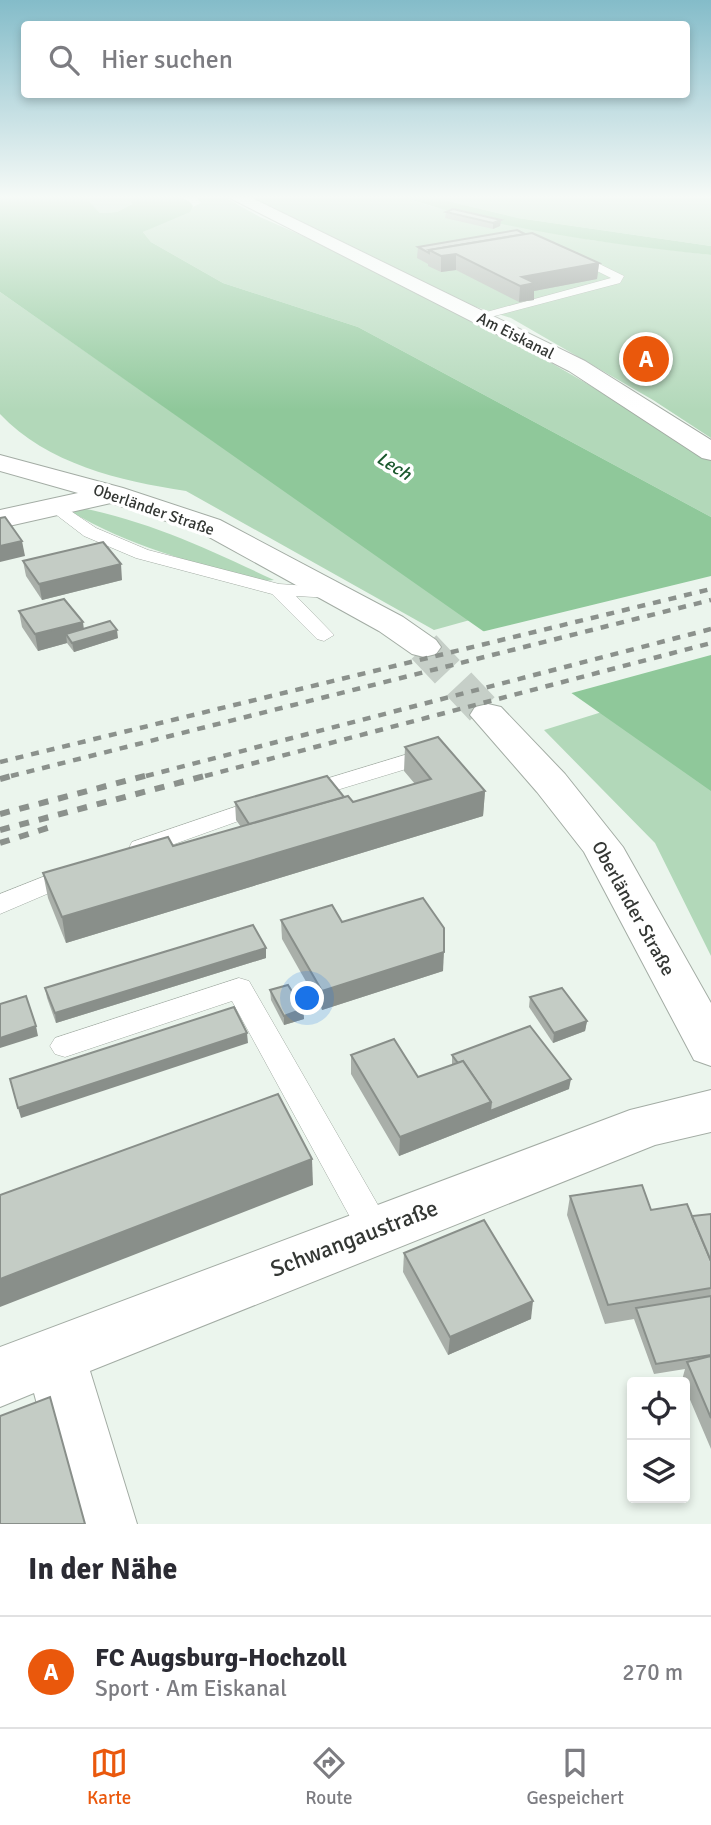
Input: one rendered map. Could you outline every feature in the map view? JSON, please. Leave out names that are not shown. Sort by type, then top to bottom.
[{"type":"street","name":"Am Eiskanal","points":[[378,268],[577,366],[711,452]]},
{"type":"street","name":"Oberländer Straße","points":[[2,461],[210,526],[391,624],[424,647]]},
{"type":"street","points":[[0,519],[113,494]]},
{"type":"street","name":"Oberländer Straße","points":[[488,715],[551,783],[602,847],[711,1047]]},
{"type":"street","name":"Schwangaustraße","points":[[27,1366],[374,1229],[648,1125],[711,1111]]},
{"type":"street","points":[[27,1366],[103,1524]]},
{"type":"lane","points":[[478,316],[616,280],[618,276],[601,268]]},
{"type":"lane","name":"Oberländer Straße","points":[[57,506],[90,532],[142,554],[279,590],[332,592]]},
{"type":"lane","points":[[279,590],[324,635]]},
{"type":"lane","points":[[120,855],[232,814],[408,761]]},
{"type":"lane","points":[[0,905],[33,888],[95,864]]},
{"type":"lane","points":[[65,1046],[239,988],[374,1229]]},
{"type":"shaded area","points":[[197,268],[370,268],[434,299],[546,360],[711,460],[711,517],[358,327],[223,283]]},
{"type":"shaded area","points":[[382,268],[711,268],[711,438],[653,400],[511,318],[473,306]]},
{"type":"shaded area","points":[[0,292],[470,620],[434,630],[186,491],[111,475],[62,458],[40,446],[0,414]]},
{"type":"shaded area","points":[[81,508],[156,529],[274,580],[265,581],[213,568],[141,545],[70,511]]},
{"type":"shaded area","points":[[602,712],[711,789],[711,956],[655,843],[544,730]]},
{"type":"water","name":"Lech","points":[[0,268],[197,268],[223,283],[358,327],[711,517],[711,791],[0,292]]},
{"type":"pier","points":[[711,576],[711,655],[568,694],[481,632]]},
{"type":"building","points":[[484,268],[571,268],[522,277],[535,283],[520,286]]},
{"type":"building","points":[[5,517],[22,541],[0,546],[0,518]]},
{"type":"building","points":[[103,542],[121,564],[39,584],[23,561]]},
{"type":"building","points":[[64,599],[83,622],[35,634],[19,611]]},
{"type":"building","points":[[110,621],[117,630],[72,643],[66,634]]},
{"type":"building","points":[[438,737],[485,791],[62,917],[43,873],[168,837],[173,846],[348,796],[353,802],[431,779],[405,747]]},
{"type":"building","points":[[327,776],[344,797],[249,824],[235,802]]},
{"type":"building","points":[[423,898],[444,928],[444,952],[322,991],[281,920],[332,905],[342,922]]},
{"type":"building","points":[[253,925],[266,948],[55,1013],[45,988]]},
{"type":"building","points":[[288,985],[303,1009],[284,1016],[270,990]]},
{"type":"building","points":[[562,988],[587,1021],[554,1033],[530,997]]},
{"type":"building","points":[[26,996],[36,1026],[0,1038],[0,1004]]},
{"type":"building","points":[[234,1007],[247,1033],[18,1108],[10,1079]]},
{"type":"building","points":[[530,1026],[571,1079],[490,1111],[491,1102],[463,1061],[458,1063],[452,1055]]},
{"type":"building","points":[[394,1039],[418,1077],[463,1061],[491,1102],[400,1137],[351,1055]]},
{"type":"building","points":[[278,1094],[312,1159],[0,1279],[0,1195]]},
{"type":"building","points":[[642,1185],[651,1210],[687,1204],[711,1261],[711,1288],[608,1305],[570,1196]]},
{"type":"building","points":[[711,1214],[711,1261],[692,1216]]},
{"type":"building","points":[[484,1220],[533,1301],[450,1337],[404,1253]]},
{"type":"building","points":[[711,1296],[711,1355],[656,1364],[636,1308]]},
{"type":"building","points":[[711,1356],[711,1418],[687,1362]]},
{"type":"building","points":[[50,1397],[85,1524],[0,1524],[0,1416]]},
{"type":"tunnel","points":[[424,647],[488,715]]},
{"type":"railway","points":[[0,762],[711,589]]},
{"type":"railway","points":[[11,776],[711,600]]},
{"type":"railway","points":[[146,776],[711,629]]},
{"type":"railway","points":[[205,776],[711,643]]},
{"type":"railway","points":[[0,779],[18,774]]},
{"type":"railway","points":[[0,814],[152,774]]},
{"type":"railway","points":[[0,830],[212,774]]},
{"type":"railway","points":[[0,843],[54,826]]},
{"type":"place","name":"FC Augsburg-Hochzoll","points":[[646,359]]}]
